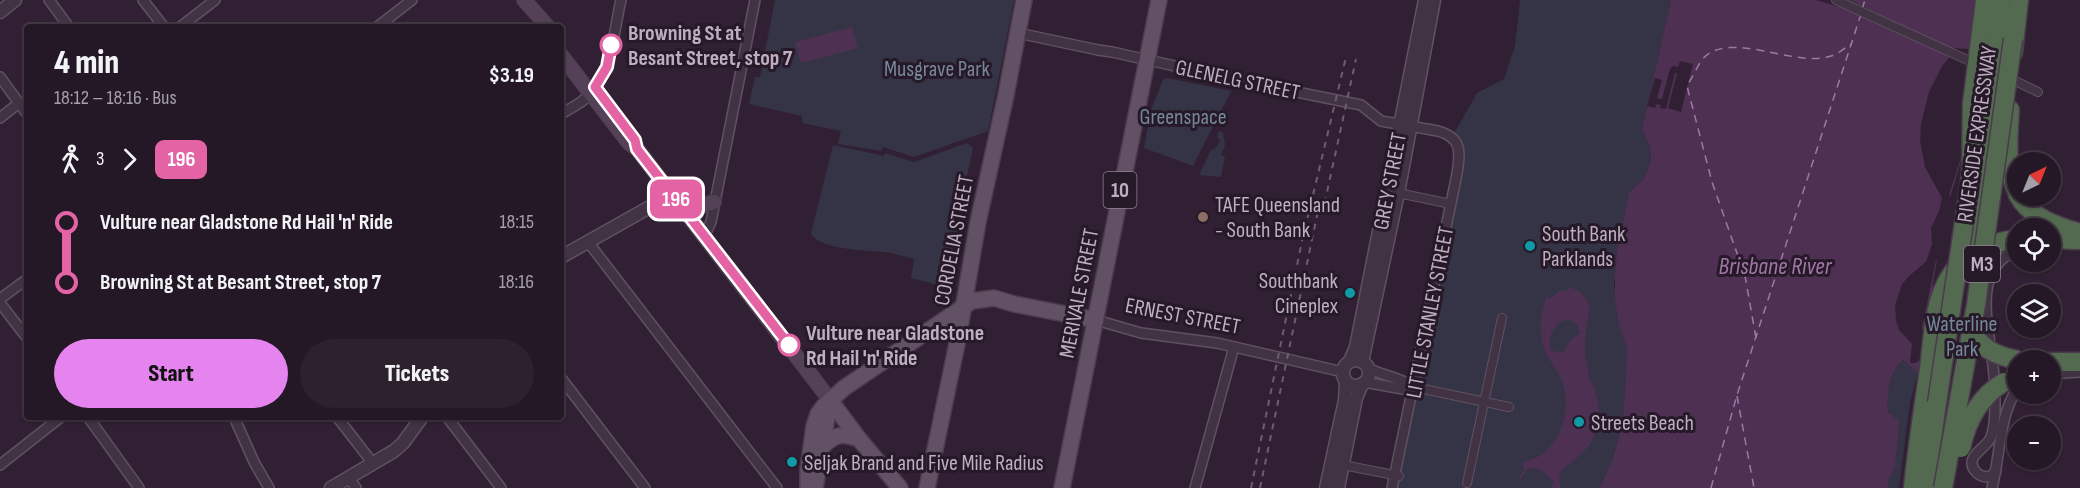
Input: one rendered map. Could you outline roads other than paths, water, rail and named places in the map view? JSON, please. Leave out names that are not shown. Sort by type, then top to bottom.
[{"type":"highway","name":"M3","points":[[1971,176],[1972,104],[1985,0]]},
{"type":"highway","name":"RIVERSIDE EXPRESSWAY","points":[[1925,488],[1997,0]]},
{"type":"highway","name":"M3","points":[[2001,0],[1994,94],[1964,303],[1969,327],[1979,342],[1997,355],[2007,357]]},
{"type":"highway","name":"RIVERSIDE EXPRESSWAY","points":[[1943,488],[1976,305],[2019,0]]},
{"type":"highway","name":"M3","points":[[2008,152],[2013,39]]},
{"type":"highway","name":"M3","points":[[2027,206],[2039,217],[2079,238]]},
{"type":"highway","points":[[2061,239],[2079,238]]},
{"type":"highway","name":"M3","points":[[1913,488],[1937,314],[1946,284],[1955,270],[1970,256],[1982,248],[2007,241]]},
{"type":"highway","points":[[2061,362],[2080,362]]},
{"type":"highway","points":[[2061,373],[2080,372]]},
{"type":"highway","points":[[1950,488],[1962,441],[1971,417],[1985,396],[2007,385]]},
{"type":"main road","points":[[524,0],[545,24]]},
{"type":"main road","name":"CORDELIA STREET","points":[[925,487],[1024,0]]},
{"type":"main road","name":"MERIVALE STREET","points":[[1062,488],[1159,0]]},
{"type":"main road","points":[[534,13],[540,24]]},
{"type":"main road","points":[[564,47],[629,143],[637,149],[705,235],[859,439],[900,488]]},
{"type":"main road","points":[[564,57],[593,90]]},
{"type":"main road","points":[[676,199],[698,207],[714,202]]},
{"type":"main road","name":"ERNEST STREET","points":[[808,488],[814,426],[819,411],[844,388],[931,328],[963,309],[1014,304],[1096,320]]},
{"type":"main road","points":[[815,488],[830,400]]},
{"type":"main road","points":[[823,446],[838,435],[859,439]]},
{"type":"main road","points":[[873,456],[891,488]]},
{"type":"street","points":[[0,12],[15,0]]},
{"type":"street","points":[[49,0],[67,24]]},
{"type":"street","points":[[143,0],[162,24]]},
{"type":"street","points":[[184,24],[215,0]]},
{"type":"street","points":[[381,24],[412,0]]},
{"type":"street","points":[[564,112],[583,101],[593,90],[607,67],[621,0]]},
{"type":"street","points":[[705,235],[711,222],[755,0]]},
{"type":"street","name":"GREY STREET","points":[[1326,488],[1345,400],[1398,194],[1405,125],[1425,0]]},
{"type":"street","name":"GREY STREET","points":[[1354,369],[1356,347],[1434,0]]},
{"type":"street","points":[[1836,0],[2038,92]]},
{"type":"street","name":"GLENELG STREET","points":[[1018,33],[1360,105],[1381,121],[1438,131],[1452,137]]},
{"type":"street","points":[[0,77],[24,110]]},
{"type":"street","points":[[0,118],[19,103]]},
{"type":"street","name":"LITTLE STANLEY STREET","points":[[1392,488],[1397,476],[1460,155],[1458,146],[1452,137]]},
{"type":"street","points":[[1398,194],[1451,204]]},
{"type":"street","points":[[564,255],[676,199]]},
{"type":"street","points":[[2061,242],[2079,238]]},
{"type":"street","points":[[588,242],[777,488]]},
{"type":"street","points":[[1982,488],[1982,480],[1972,466],[1972,460],[1990,439],[1995,413],[1986,306],[1987,284],[1999,262],[2007,255]]},
{"type":"street","points":[[24,281],[0,301],[24,334]]},
{"type":"street","points":[[1467,483],[1502,318]]},
{"type":"street","name":"ERNEST STREET","points":[[1096,320],[1141,333],[1216,343],[1379,374],[1405,380],[1414,387]]},
{"type":"street","points":[[1195,488],[1234,348]]},
{"type":"street","points":[[1338,488],[1356,398],[1363,383],[1369,377],[1354,369],[1354,386],[1363,383]]},
{"type":"street","points":[[564,382],[645,488]]},
{"type":"street","name":"ERNEST STREET","points":[[1363,383],[1403,389],[1414,387],[1509,407]]},
{"type":"street","points":[[1992,488],[2008,404]]},
{"type":"street","points":[[0,465],[57,420]]},
{"type":"street","points":[[90,420],[139,488]]},
{"type":"street","points":[[235,420],[254,462],[269,488]]},
{"type":"street","points":[[339,420],[372,465]]},
{"type":"street","points":[[331,488],[353,483],[372,465],[403,443],[420,420]]},
{"type":"street","points":[[449,420],[501,488]]},
{"type":"street","points":[[1343,465],[1397,476]]},
{"type":"street","points":[[1977,473],[1987,477],[1996,471]]},
{"type":"water","name":"Brisbane River","points":[[1671,0],[2015,0],[1944,218],[1918,373],[1903,360],[1891,377],[1888,412],[1899,421],[1895,468],[1888,479],[1888,488],[1599,488],[1612,461],[1623,423],[1627,349],[1619,324],[1615,299],[1617,251],[1629,192],[1643,180],[1651,161],[1650,146],[1642,129]]},
{"type":"water","points":[[852,27],[858,48],[801,63],[795,42]]},
{"type":"water","points":[[1568,287],[1580,292],[1590,309],[1585,356],[1589,371],[1587,373],[1596,394],[1599,416],[1598,426],[1588,446],[1560,474],[1561,488],[1551,488],[1554,482],[1546,474],[1533,468],[1526,471],[1523,467],[1524,462],[1539,456],[1548,449],[1563,423],[1565,393],[1562,381],[1543,345],[1541,320],[1547,297],[1550,299],[1559,291],[1567,291]],"holes":[[[1567,320],[1578,325],[1580,333],[1569,341],[1565,351],[1551,350],[1550,338],[1554,328],[1559,322]]]},
{"type":"waterway","points":[[1520,478],[1525,470]]},
{"type":"railway","points":[[1251,488],[1302,241],[1346,57]]},
{"type":"railway","points":[[1322,215],[1356,59]]},
{"type":"railway","points":[[1260,488],[1319,206]]},
{"type":"place","name":"Browning St at Besant Street, stop 7","points":[[611,45]]},
{"type":"place","name":"TAFE Queensland - South Bank","points":[[1203,217]]},
{"type":"place","name":"South Bank Parklands","points":[[1530,246]]},
{"type":"place","name":"Southbank Cineplex","points":[[1350,293]]},
{"type":"place","name":"Vulture near Gladstone Rd Hail 'n' Ride","points":[[789,345]]},
{"type":"place","name":"Streets Beach","points":[[1579,422]]},
{"type":"place","name":"Seljak Brand and Five Mile Radius","points":[[792,462]]},
{"type":"park label","name":"Musgrave Park","points":[[937,68]]},
{"type":"park label","name":"Greenspace","points":[[1183,116]]},
{"type":"park label","name":"Waterline Park","points":[[1962,336]]}]
